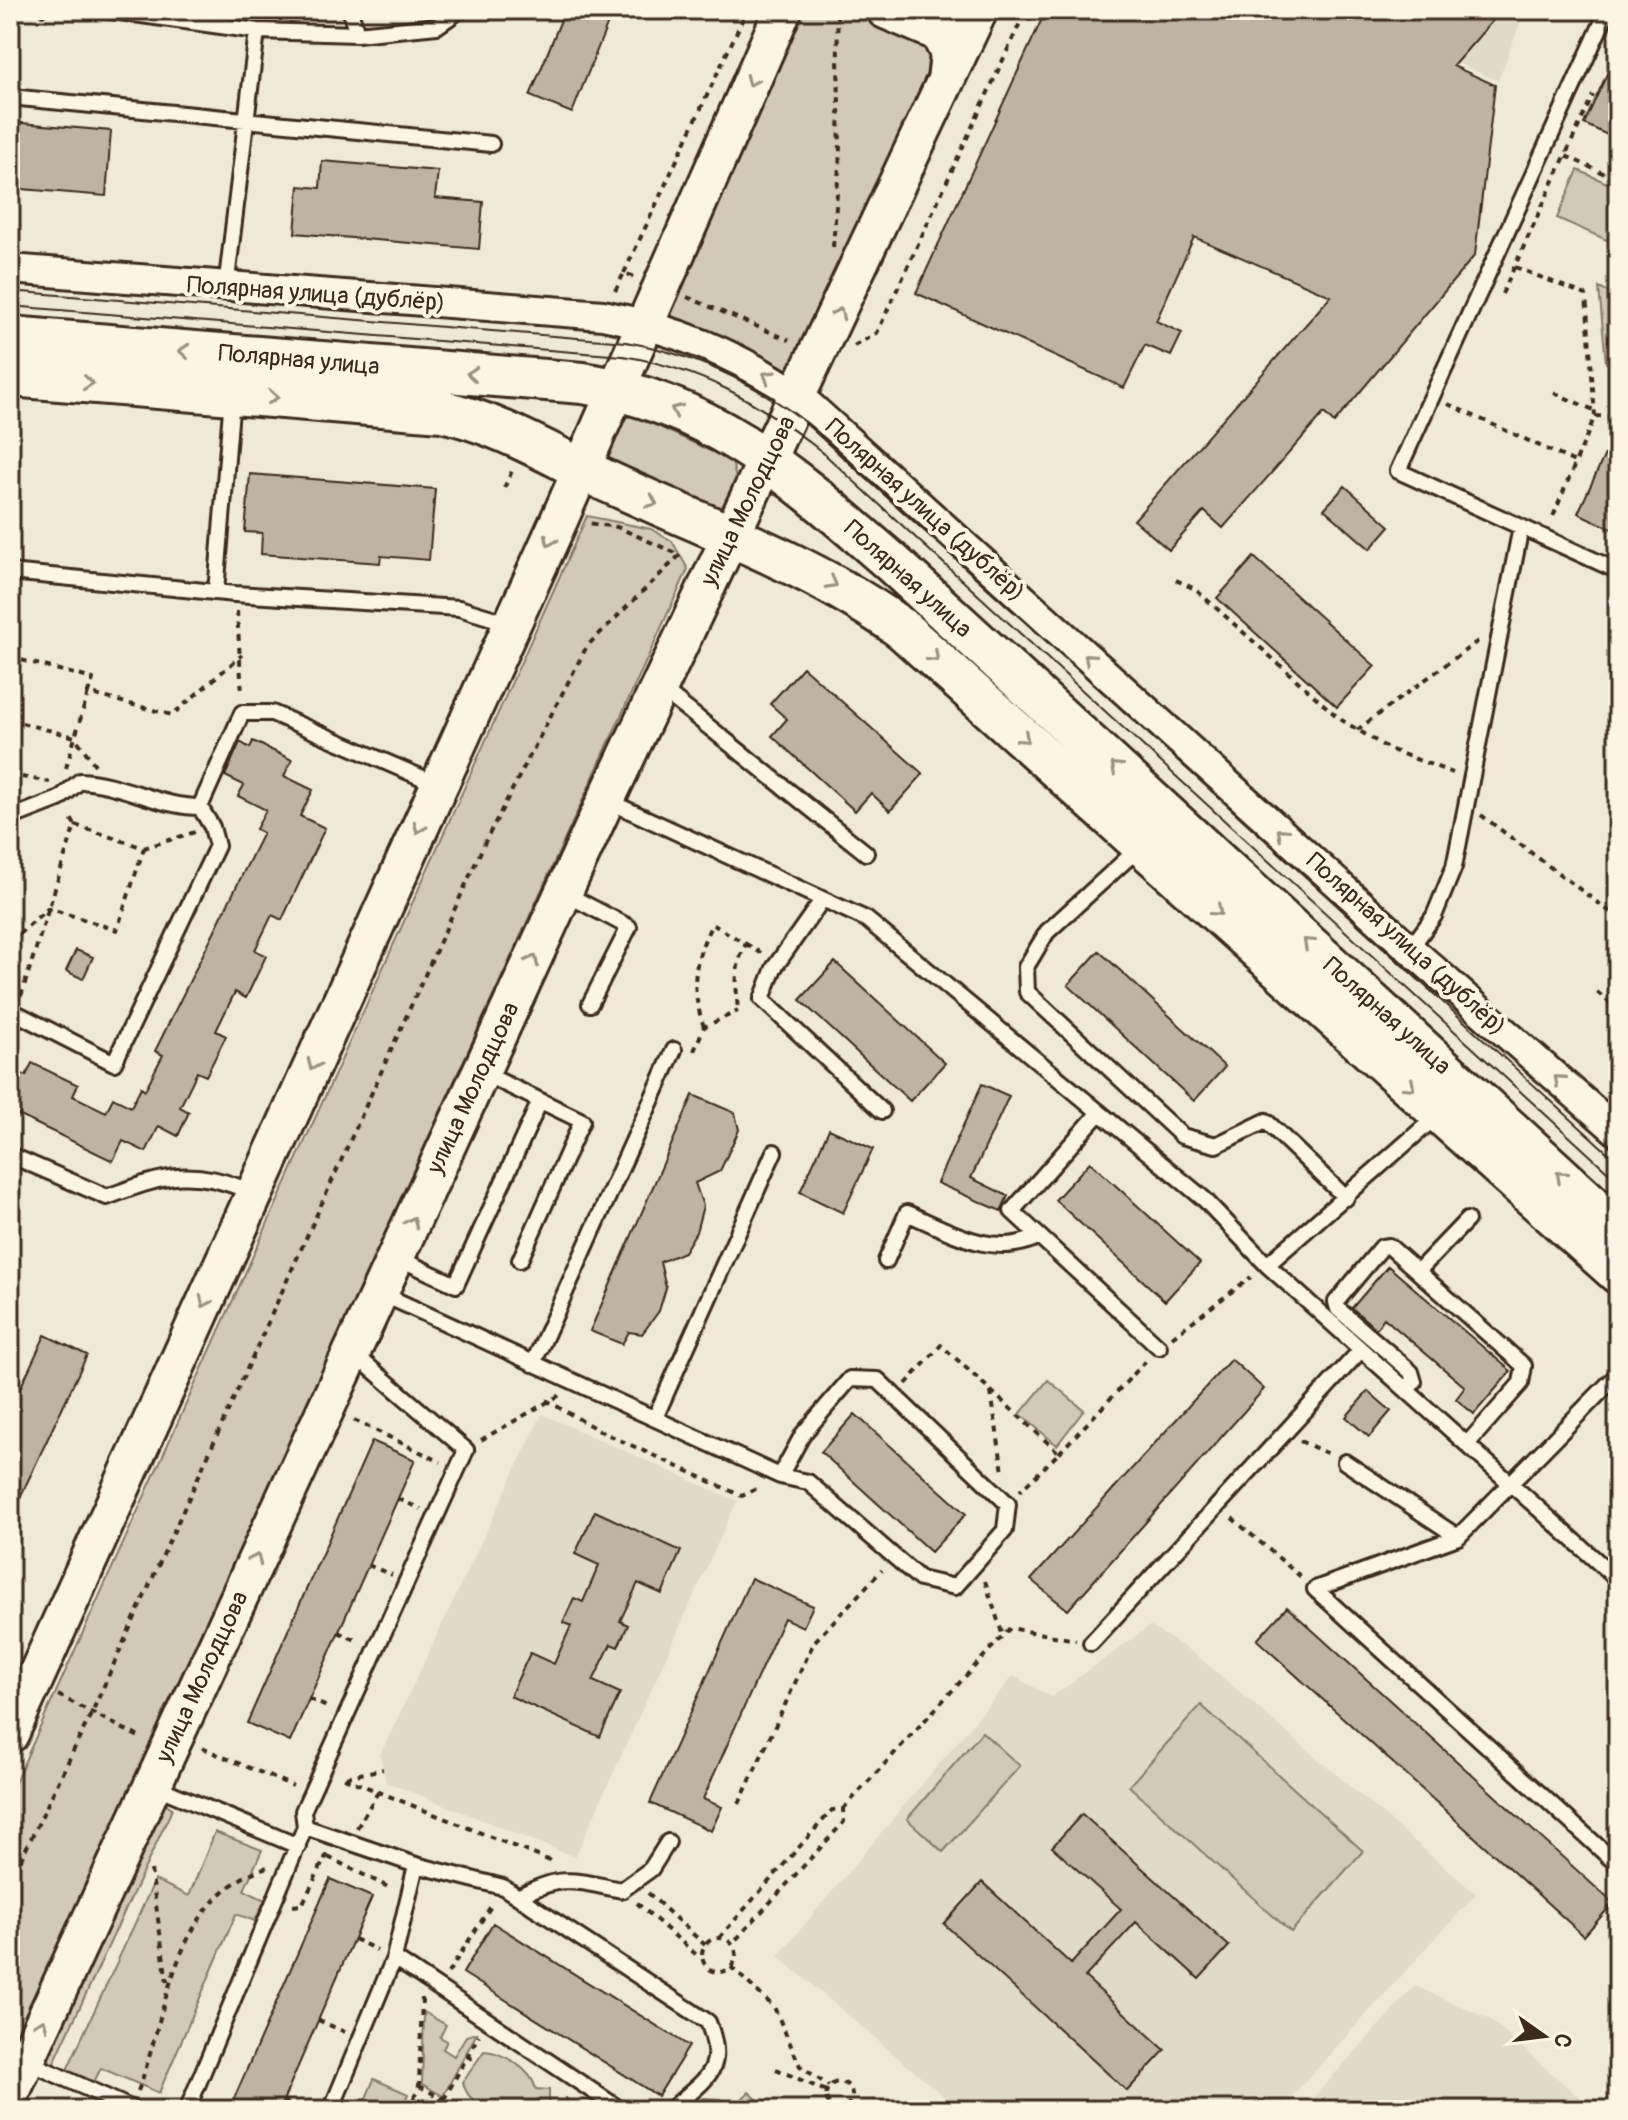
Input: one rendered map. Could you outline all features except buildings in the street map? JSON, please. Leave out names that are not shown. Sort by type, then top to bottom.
[{"type":"main road","name":"Полярная улица","points":[[10,337],[618,388],[652,398],[741,440],[769,459],[890,561],[1618,1229]]},
{"type":"main road","name":"Полярная улица","points":[[10,376],[442,411],[470,417],[497,426],[581,469],[858,597],[902,629],[1618,1273]]},
{"type":"street","name":"улица Молодцова","points":[[885,10],[939,33],[949,54],[945,85]]},
{"type":"street","points":[[935,10],[947,15],[971,10]]},
{"type":"street","name":"улица Молодцова","points":[[10,2095],[606,800],[800,397],[979,10]]},
{"type":"street","points":[[10,1734],[618,388],[774,11]]},
{"type":"street","name":"Полярная улица (дублёр)","points":[[10,269],[603,315],[646,323],[727,352],[800,397],[1410,949],[1618,1132]]},
{"type":"lane","points":[[105,10],[166,14],[257,31],[357,34],[437,26],[460,10]]},
{"type":"lane","points":[[350,10],[357,34]]},
{"type":"lane","points":[[1613,11],[1546,147],[1398,471],[1618,571]]},
{"type":"lane","points":[[226,288],[257,31]]},
{"type":"lane","points":[[10,97],[491,144]]},
{"type":"lane","points":[[216,592],[233,394]]},
{"type":"lane","points":[[1410,949],[1444,898],[1467,804],[1521,527]]},
{"type":"lane","points":[[10,572],[235,594],[459,608],[512,624]]},
{"type":"lane","points":[[659,687],[866,853]]},
{"type":"lane","points":[[200,807],[242,713],[272,713],[439,785]]},
{"type":"lane","points":[[10,818],[80,781],[107,783],[173,807],[200,807]]},
{"type":"lane","points":[[606,800],[866,919],[1204,1199],[1267,1265],[1360,1351],[1513,1482],[1618,1580]]},
{"type":"lane","points":[[13,1011],[114,1063],[217,846],[212,827],[200,807]]},
{"type":"lane","points":[[1143,844],[1047,932],[1026,967],[1027,992],[1182,1136],[1216,1145],[1266,1121],[1346,1198]]},
{"type":"lane","points":[[563,893],[629,927],[590,1004]]},
{"type":"lane","points":[[822,900],[774,968],[762,999],[882,1111]]},
{"type":"lane","points":[[533,1364],[671,1057]]},
{"type":"lane","points":[[481,1072],[582,1121],[520,1260]]},
{"type":"lane","points":[[396,1257],[456,1285],[540,1101]]},
{"type":"lane","points":[[1099,1113],[1012,1211],[1159,1347]]},
{"type":"lane","points":[[1267,1265],[1440,1113]]},
{"type":"lane","points":[[655,1418],[774,1152]]},
{"type":"lane","points":[[10,1155],[107,1197],[162,1176],[215,1177],[255,1193]]},
{"type":"lane","points":[[886,1261],[907,1213],[980,1243],[1019,1247],[1039,1236]]},
{"type":"lane","points":[[1419,1270],[1467,1220]]},
{"type":"lane","points":[[1407,1390],[1414,1382],[1411,1372],[1338,1309],[1336,1302],[1382,1247],[1396,1249],[1524,1366],[1521,1383],[1468,1443]]},
{"type":"lane","points":[[380,1292],[780,1476],[808,1482],[920,1579],[955,1587],[1005,1530],[1008,1504],[878,1380],[850,1379],[803,1434],[780,1476]]},
{"type":"lane","points":[[1091,1643],[1360,1351]]},
{"type":"lane","points":[[187,2110],[295,1853],[305,1827],[303,1811],[310,1794],[466,1450],[351,1352]]},
{"type":"lane","points":[[1618,1374],[1458,1537],[1315,1589],[1618,1865]]},
{"type":"lane","points":[[1345,1462],[1458,1537]]},
{"type":"lane","points":[[152,1785],[295,1853]]},
{"type":"lane","points":[[305,1827],[416,1865],[503,1887],[708,2022],[717,2045],[714,2070],[671,2110]]},
{"type":"lane","points":[[518,1897],[549,1881],[567,1880],[622,1890],[651,1869],[668,1842]]},
{"type":"lane","points":[[331,2110],[394,1958],[416,1865]]},
{"type":"lane","points":[[394,1958],[621,2110]]},
{"type":"lane","points":[[25,2061],[135,2110]]},
{"type":"path","points":[[16,10],[44,15],[45,10]]},
{"type":"path","points":[[832,259],[840,153],[837,10]]},
{"type":"path","points":[[845,352],[877,333],[1026,10]]},
{"type":"path","points":[[624,273],[774,11]]},
{"type":"path","points":[[1502,294],[1599,81]]},
{"type":"path","points":[[1546,147],[1618,180]]},
{"type":"path","points":[[1515,267],[1586,295],[1594,413],[1577,463],[1552,519]]},
{"type":"path","points":[[674,292],[797,343]]},
{"type":"path","points":[[1554,393],[1594,413],[1618,417]]},
{"type":"path","points":[[1433,397],[1577,463]]},
{"type":"path","points":[[504,488],[514,466]]},
{"type":"path","points":[[10,1882],[93,1710],[485,842],[587,646],[680,555],[617,527],[584,523]]},
{"type":"path","points":[[1176,580],[1195,589],[1340,719],[1389,749],[1471,780]]},
{"type":"path","points":[[235,594],[242,655],[242,713]]},
{"type":"path","points":[[1357,730],[1503,623]]},
{"type":"path","points":[[88,693],[172,715],[242,655]]},
{"type":"path","points":[[10,657],[93,679],[65,772]]},
{"type":"path","points":[[10,720],[75,737],[107,783]]},
{"type":"path","points":[[10,775],[60,792],[75,825],[13,1011]]},
{"type":"path","points":[[1467,804],[1618,918]]},
{"type":"path","points":[[75,825],[144,848],[212,827]]},
{"type":"path","points":[[48,908],[117,930],[144,848]]},
{"type":"path","points":[[10,942],[48,908]]},
{"type":"path","points":[[671,1057],[686,1070],[704,1027],[695,999],[696,955],[712,924],[746,944],[739,957],[735,984],[738,1011]]},
{"type":"path","points":[[1597,992],[1618,1010]]},
{"type":"path","points":[[704,1027],[762,999]]},
{"type":"path","points":[[895,1396],[941,1345],[1059,1453],[1008,1504]]},
{"type":"path","points":[[466,1450],[546,1400],[580,1386]]},
{"type":"path","points":[[991,1392],[1008,1504]]},
{"type":"path","points":[[546,1400],[600,1431],[742,1496],[780,1476]]},
{"type":"path","points":[[354,1420],[441,1462]]},
{"type":"path","points":[[1283,1433],[1345,1462]]},
{"type":"path","points":[[1217,1505],[1315,1589]]},
{"type":"path","points":[[739,1804],[814,1642],[895,1558]]},
{"type":"path","points":[[978,1560],[1003,1636]]},
{"type":"path","points":[[705,1945],[719,1938],[832,1810],[843,1809],[1010,1628],[1091,1643]]},
{"type":"path","points":[[31,1683],[93,1710],[149,1743],[205,1748],[310,1794]]},
{"type":"path","points":[[321,1769],[557,1864],[567,1880]]},
{"type":"path","points":[[344,1778],[383,1769]]},
{"type":"path","points":[[271,1909],[302,1905],[326,1856],[378,1792]]},
{"type":"path","points":[[732,1944],[844,1822],[843,1809]]},
{"type":"path","points":[[141,2085],[155,2042],[167,1985],[202,1915],[231,1887],[253,1872],[295,1853]]},
{"type":"path","points":[[326,1856],[408,1897]]},
{"type":"path","points":[[151,1870],[167,1985]]},
{"type":"path","points":[[636,1882],[705,1945]]},
{"type":"path","points":[[439,1987],[503,1887]]},
{"type":"path","points":[[622,1890],[712,1971],[731,1967]]},
{"type":"path","points":[[719,1938],[732,1944],[736,1955],[731,1967]]},
{"type":"path","points":[[354,1939],[394,1958]]},
{"type":"path","points":[[702,1959],[705,1945]]},
{"type":"path","points":[[731,1967],[774,2007],[800,2066],[828,2088],[832,2108],[844,2106],[851,2094],[843,2083],[828,2088],[776,2069]]},
{"type":"path","points":[[409,2110],[419,2086],[422,1976]]},
{"type":"path","points":[[424,2110],[438,2110],[488,2019]]},
{"type":"path","points":[[318,2020],[360,2039]]},
{"type":"path","points":[[467,2056],[476,2061]]},
{"type":"path","points":[[419,2086],[464,2110]]},
{"type":"path","points":[[283,2101],[304,2110]]},
{"type":"path","points":[[537,2103],[549,2110]]},
{"type":"shaded area","points":[[802,10],[958,10],[793,366],[785,369],[672,316],[670,300]]},
{"type":"shaded area","points":[[1337,10],[1525,10],[1498,81]]},
{"type":"shaded area","points":[[1578,170],[1618,188],[1618,245],[1557,218]]},
{"type":"shaded area","points":[[1599,288],[1618,297],[1618,368],[1606,363]]},
{"type":"shaded area","points":[[636,416],[732,461],[737,484],[725,505],[715,510],[608,462],[608,445],[622,418]]},
{"type":"shaded area","points":[[587,516],[651,529],[672,541],[688,569],[10,2055],[10,1794]]},
{"type":"shaded area","points":[[1048,1380],[1084,1410],[1057,1445],[1020,1414]]},
{"type":"shaded area","points":[[542,1414],[737,1501],[575,1857],[386,1782],[380,1755]]},
{"type":"shaded area","points":[[1150,1626],[1195,1654],[1476,1894],[1279,2110],[960,2110],[778,1956],[1013,1676],[1052,1697]]},
{"type":"shaded area","points":[[1201,1705],[1363,1851],[1291,1932],[1129,1786]]},
{"type":"shaded area","points":[[982,1732],[1020,1766],[943,1852],[907,1819]]},
{"type":"shaded area","points":[[166,1804],[172,1808],[170,1814],[52,2067],[48,2056],[159,1808]]},
{"type":"shaded area","points":[[215,1832],[262,1850],[244,1890],[265,1900],[255,1921],[236,1914],[159,2093],[101,2068],[93,2084],[66,2072],[155,1880],[189,1896]]},
{"type":"shaded area","points":[[1415,1986],[1489,2019],[1594,2110],[1302,2110]]},
{"type":"shaded area","points":[[424,2012],[446,2025],[440,2037],[447,2041],[443,2049],[454,2056],[466,2036],[477,2033],[443,2096],[422,2084]]},
{"type":"shaded area","points":[[484,2051],[507,2058],[522,2068],[536,2089],[549,2090],[549,2104],[553,2110],[499,2110],[476,2102],[463,2082]]},
{"type":"shaded area","points":[[374,2079],[408,2094],[401,2110],[361,2110]]},
{"type":"shaded area","points":[[749,2092],[759,2101],[749,2110],[691,2110],[704,2098],[721,2099],[731,2109]]},
{"type":"tram line","points":[[10,291],[626,342],[681,356],[758,390],[827,440],[1618,1162]]},
{"type":"tram line","points":[[10,306],[623,356],[679,369],[752,403],[821,451],[1618,1181]]}]
